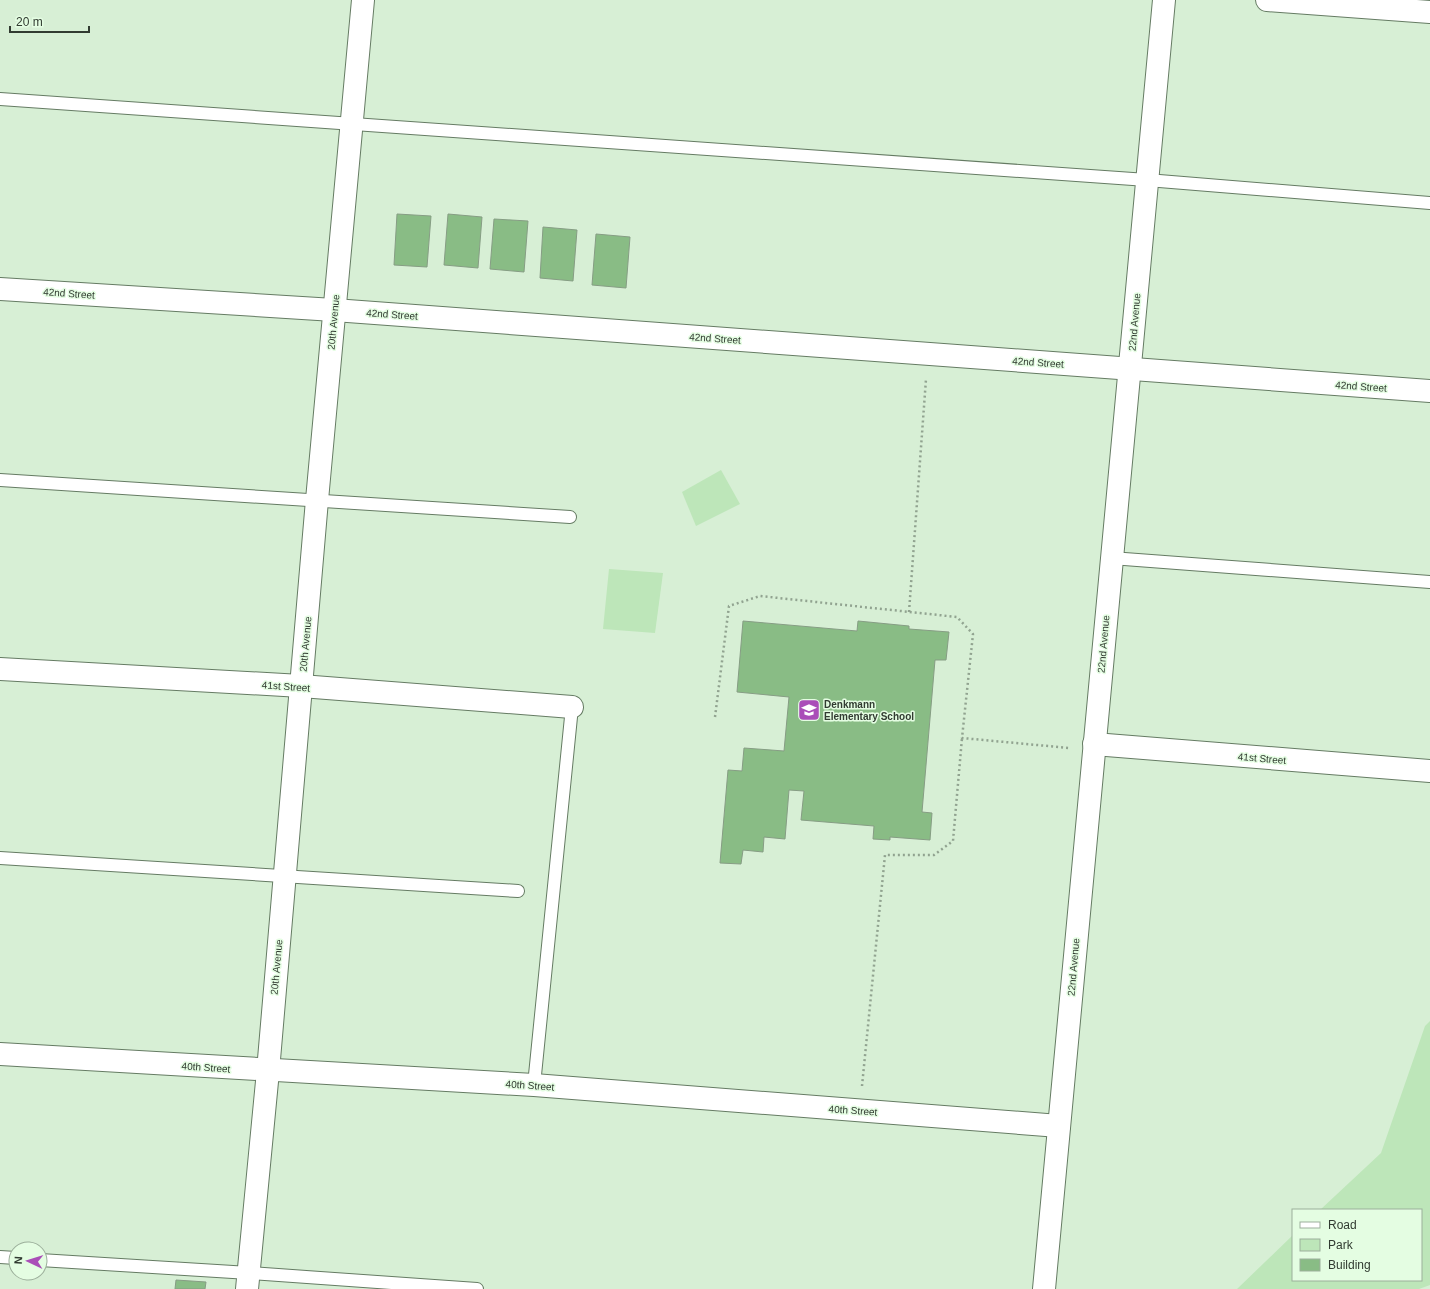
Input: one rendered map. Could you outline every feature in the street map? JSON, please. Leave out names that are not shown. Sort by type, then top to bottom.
[{"type":"street","name":"20th Avenue","points":[[248,1281],[363,0]]},
{"type":"street","name":"22nd Avenue","points":[[1044,1289],[1164,0]]},
{"type":"street","points":[[1267,0],[1430,12]]},
{"type":"street","name":"42nd Street","points":[[0,289],[334,310],[1430,391]]},
{"type":"street","name":"41st Street","points":[[0,669],[301,686],[572,707]]},
{"type":"street","name":"41st Street","points":[[1094,741],[1430,771]]},
{"type":"street","name":"40th Street","points":[[0,1054],[534,1086],[1059,1126]]},
{"type":"lane","points":[[0,99],[1148,180],[1430,203]]},
{"type":"lane","points":[[0,480],[570,517]]},
{"type":"lane","points":[[1111,558],[1430,582]]},
{"type":"lane","points":[[534,1086],[572,707]]},
{"type":"lane","points":[[0,858],[518,891]]},
{"type":"lane","points":[[48,1261],[248,1281],[477,1289]]},
{"type":"path","points":[[909,612],[928,354]]},
{"type":"path","points":[[715,717],[729,606],[760,596],[957,617],[973,634],[953,841],[934,855],[885,855],[859,1110]]},
{"type":"path","points":[[962,738],[1074,749],[1094,741]]},
{"type":"green space","points":[[721,470],[740,504],[696,526],[682,492]]},
{"type":"green space","points":[[609,569],[663,573],[655,633],[603,629]]},
{"type":"green space","points":[[1430,1021],[1430,1285],[1419,1289],[1237,1289],[1292,1236],[1292,1281],[1422,1281],[1422,1209],[1321,1209],[1381,1153],[1425,1026]]},
{"type":"building","points":[[397,214],[431,216],[427,267],[394,265]]},
{"type":"building","points":[[448,214],[482,217],[478,268],[444,265]]},
{"type":"building","points":[[494,219],[528,221],[524,272],[490,269]]},
{"type":"building","points":[[543,227],[577,230],[573,281],[540,278]]},
{"type":"building","points":[[596,234],[630,237],[626,288],[592,285]]},
{"type":"building","points":[[743,621],[857,631],[858,621],[909,626],[909,629],[949,632],[946,660],[935,660],[922,812],[932,813],[930,840],[890,837],[890,840],[873,839],[874,826],[801,820],[804,791],[789,790],[785,839],[764,837],[763,852],[743,850],[741,864],[720,863],[728,770],[742,771],[744,748],[784,751],[789,697],[737,692]]},
{"type":"building","points":[[176,1280],[206,1282],[205,1289],[175,1289]]},
{"type":"place","name":"Denkmann Elementary School","points":[[809,710]]}]
